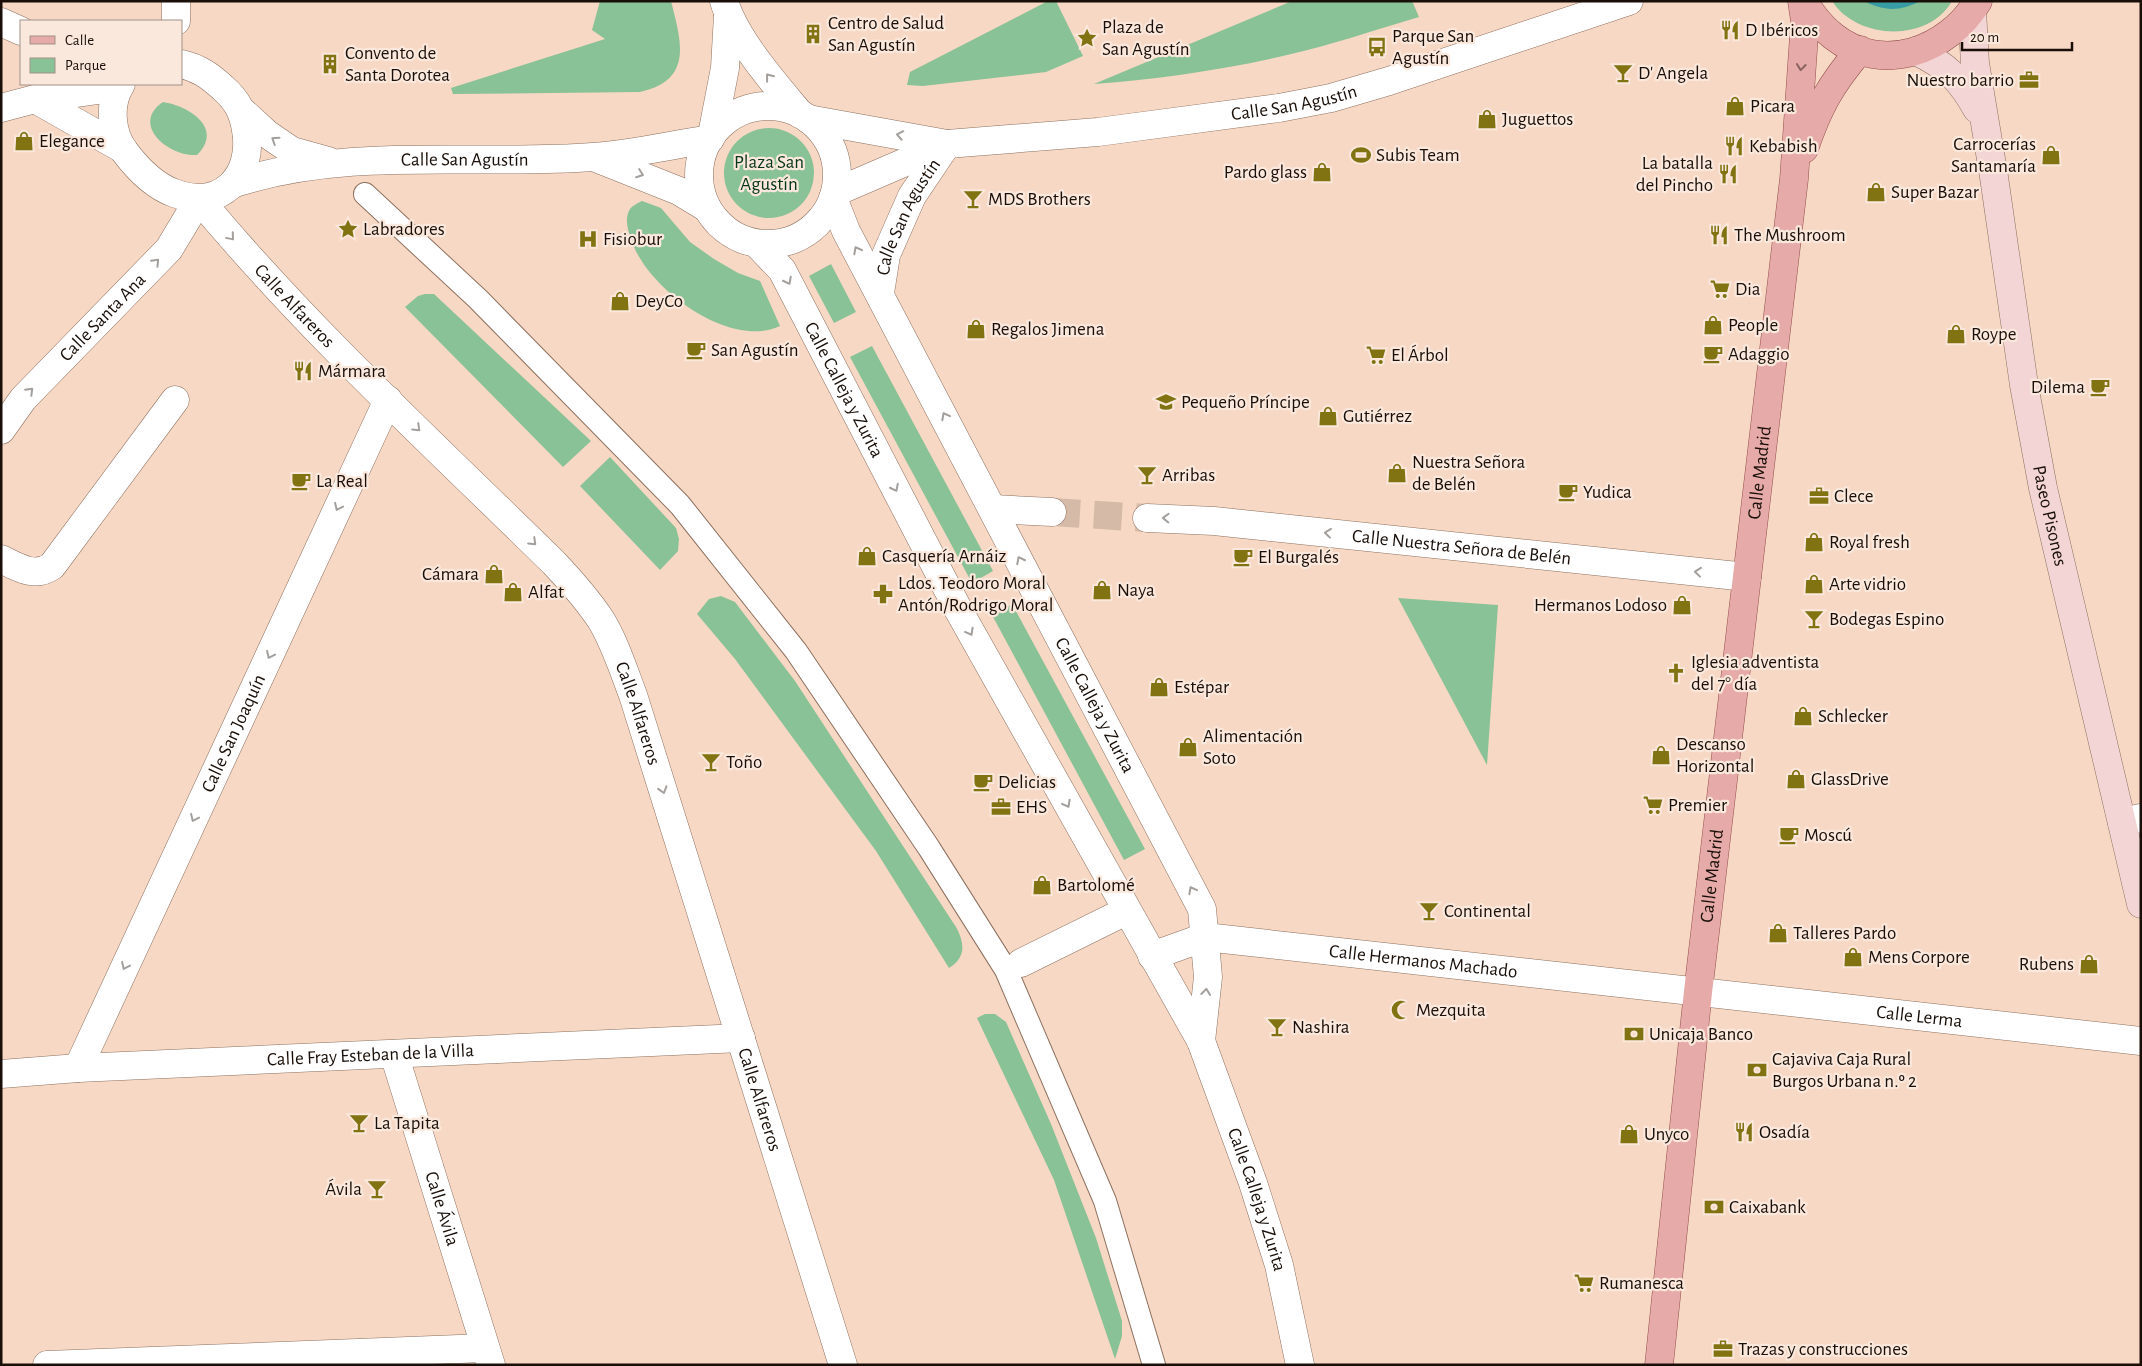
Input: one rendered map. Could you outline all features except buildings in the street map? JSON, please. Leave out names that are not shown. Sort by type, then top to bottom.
[{"type":"main road","points":[[1803,1],[1817,22],[1834,37],[1860,50],[1890,55],[1916,51],[1939,42],[1954,31],[1975,6]]},
{"type":"main road","name":"Calle Madrid","points":[[1660,1365],[1698,992],[1794,179],[1795,135],[1804,29],[1803,1]]},
{"type":"main road","name":"Paseo Pisones","points":[[1975,6],[1972,41],[2024,385],[2043,488],[2131,820],[2141,904]]},
{"type":"main road","name":"Calle Madrid","points":[[1794,179],[1818,109],[1841,73],[1860,50]]},
{"type":"main road","name":"Paseo Pisones","points":[[1916,51],[1932,59],[1956,76],[1984,122]]},
{"type":"street","points":[[176,1],[176,20]]},
{"type":"street","name":"Calle San Agustín","points":[[804,116],[947,144],[1107,130],[1279,108],[1331,98],[1390,81],[1629,1]]},
{"type":"street","points":[[726,8],[767,75],[830,143],[837,169],[835,195],[828,211],[817,225],[797,238],[778,244],[757,244],[730,233],[714,220],[700,189],[698,170],[711,137],[724,68],[726,8]]},
{"type":"street","points":[[1,22],[20,31]]},
{"type":"street","points":[[182,64],[197,67],[215,80],[232,95],[243,112],[248,142],[244,164],[235,183]]},
{"type":"street","points":[[1,108],[120,85],[113,113],[114,130],[123,149],[137,167],[173,193],[200,199]]},
{"type":"street","points":[[35,100],[123,149]]},
{"type":"street","points":[[711,137],[728,119],[749,109],[774,107],[804,116]]},
{"type":"street","name":"Calle San Agustín","points":[[243,112],[267,134],[292,150],[337,164]]},
{"type":"street","name":"Calle San Agustín","points":[[200,199],[220,194],[235,183],[262,174],[337,164],[594,157],[711,137]]},
{"type":"street","name":"Calle San Agustín","points":[[835,195],[947,144]]},
{"type":"street","name":"Calle San Agustín","points":[[880,293],[886,255],[912,196],[947,144]]},
{"type":"street","name":"Calle San Agustín","points":[[594,157],[679,191],[707,208]]},
{"type":"street","points":[[366,194],[478,299],[680,505],[796,651],[929,848],[1013,966],[1105,1201],[1140,1311],[1154,1365]]},
{"type":"street","name":"Calle Calleja y Zurita","points":[[835,195],[846,231],[1202,909],[1208,977],[1201,1041]]},
{"type":"street","name":"Calle Alfareros","points":[[200,199],[243,251],[388,400],[554,563],[580,591],[601,621],[617,653],[632,695],[843,1365]]},
{"type":"street","name":"Calle Santa Ana","points":[[1,430],[23,399],[169,249],[200,199]]},
{"type":"street","name":"Calle Calleja y Zurita","points":[[757,244],[782,270],[959,611],[1201,1041],[1253,1183],[1279,1265],[1300,1365]]},
{"type":"street","points":[[1,559],[30,572],[43,572],[52,566],[175,400]]},
{"type":"street","name":"Calle San Joaquín","points":[[78,1068],[388,400]]},
{"type":"street","points":[[993,509],[1052,512]]},
{"type":"street","name":"Calle Nuestra Señora de Belén","points":[[1147,518],[1214,521],[1747,577]]},
{"type":"street","points":[[1013,966],[1126,910]]},
{"type":"street","name":"Calle Hermanos Machado","points":[[1152,956],[1204,937],[1698,992]]},
{"type":"street","name":"Calle Lerma","points":[[1698,992],[2141,1041]]},
{"type":"street","name":"Calle Fray Esteban de la Villa","points":[[1,1074],[78,1068],[741,1038]]},
{"type":"street","name":"Calle Ávila","points":[[394,1054],[488,1356]]},
{"type":"street","points":[[47,1365],[488,1356]]},
{"type":"green space","points":[[600,1],[671,1],[678,30],[680,57],[676,68],[669,78],[657,86],[640,92],[453,94],[451,88],[605,39],[592,30]]},
{"type":"green space","points":[[1048,1],[1056,1],[1083,56],[1046,72],[923,86],[907,85],[910,72]]},
{"type":"green space","points":[[1292,1],[1412,1],[1419,17],[1320,47],[1239,65],[1190,73],[1094,84]]},
{"type":"green space","points":[[1832,1],[1952,1],[1941,15],[1927,24],[1910,30],[1892,31],[1875,29],[1858,23],[1843,14]]},
{"type":"green space","points":[[163,102],[173,104],[192,113],[205,127],[207,136],[204,145],[197,155],[175,151],[157,138],[150,120],[154,111]]},
{"type":"green space","name":"Plaza San Agustín","points":[[769,128],[786,131],[801,141],[811,156],[814,173],[811,190],[801,205],[786,215],[769,218],[752,215],[737,205],[727,190],[724,173],[727,156],[737,141],[752,131]]},
{"type":"green space","points":[[642,201],[661,208],[690,242],[714,259],[738,273],[760,281],[780,326],[760,331],[738,329],[715,322],[692,310],[672,294],[654,277],[640,258],[630,236],[627,224],[628,213],[632,207]]},
{"type":"green space","points":[[831,264],[856,312],[834,323],[809,276]]},
{"type":"green space","points":[[434,294],[591,441],[563,467],[405,307],[418,296]]},
{"type":"green space","points":[[872,346],[993,571],[972,583],[850,357]]},
{"type":"green space","points":[[610,457],[676,528],[679,539],[678,551],[660,570],[580,486]]},
{"type":"green space","points":[[721,596],[735,602],[795,681],[956,927],[961,939],[962,950],[959,960],[949,968],[876,851],[735,659],[697,614],[709,599]]},
{"type":"green space","points":[[1398,598],[1498,605],[1487,765]]},
{"type":"green space","points":[[1012,604],[1145,849],[1124,860],[992,615]]},
{"type":"green space","points":[[985,1014],[995,1014],[1006,1022],[1051,1124],[1096,1238],[1122,1321],[1122,1336],[1115,1359],[1054,1180],[977,1018]]},
{"type":"water","points":[[1864,1],[1920,1],[1913,5],[1892,9],[1878,7]]},
{"type":"tunnel","points":[[1052,512],[1147,518]]},
{"type":"place","name":"D Ibéricos","points":[[1730,30]]},
{"type":"place","name":"Centro de Salud San Agustín","points":[[813,34]]},
{"type":"place","name":"Plaza de San Agustín","points":[[1087,38]]},
{"type":"place","name":"Parque San Agustín","points":[[1377,47]]},
{"type":"place","name":"Convento de Santa Dorotea","points":[[330,64]]},
{"type":"place","name":"D' Angela","points":[[1623,73]]},
{"type":"place","name":"Nuestro barrio","points":[[2029,80]]},
{"type":"place","name":"Picara","points":[[1735,106]]},
{"type":"place","name":"Juguettos","points":[[1487,119]]},
{"type":"place","name":"Elegance","points":[[24,141]]},
{"type":"place","name":"Kebabish","points":[[1734,146]]},
{"type":"place","name":"Subis Team","points":[[1361,155]]},
{"type":"place","name":"Carrocerías Santamaría","points":[[2051,155]]},
{"type":"place","name":"Pardo glass","points":[[1322,172]]},
{"type":"place","name":"La batalla del Pincho","points":[[1728,174]]},
{"type":"place","name":"Super Bazar","points":[[1876,192]]},
{"type":"place","name":"MDS Brothers","points":[[973,199]]},
{"type":"place","name":"Labradores","points":[[348,229]]},
{"type":"place","name":"The Mushroom","points":[[1719,235]]},
{"type":"place","name":"Fisiobur","points":[[588,239]]},
{"type":"place","name":"Dia","points":[[1720,289]]},
{"type":"place","name":"DeyCo","points":[[620,301]]},
{"type":"place","name":"People","points":[[1713,325]]},
{"type":"place","name":"Regalos Jimena","points":[[976,329]]},
{"type":"place","name":"Roype","points":[[1956,334]]},
{"type":"place","name":"San Agustín","points":[[696,350]]},
{"type":"place","name":"Adaggio","points":[[1713,354]]},
{"type":"place","name":"El Árbol","points":[[1376,355]]},
{"type":"place","name":"Mármara","points":[[303,371]]},
{"type":"place","name":"Dilema","points":[[2100,387]]},
{"type":"place","name":"Pequeño Príncipe","points":[[1166,402]]},
{"type":"place","name":"Gutiérrez","points":[[1328,416]]},
{"type":"place","name":"Nuestra Señora de Belén","points":[[1397,473]]},
{"type":"place","name":"Arribas","points":[[1147,475]]},
{"type":"place","name":"La Real","points":[[301,481]]},
{"type":"place","name":"Yudica","points":[[1568,492]]},
{"type":"place","name":"Clece","points":[[1819,496]]},
{"type":"place","name":"Royal fresh","points":[[1814,542]]},
{"type":"place","name":"Casquería Arnáiz","points":[[867,556]]},
{"type":"place","name":"El Burgalés","points":[[1243,557]]},
{"type":"place","name":"Cámara","points":[[494,574]]},
{"type":"place","name":"Arte vidrio","points":[[1814,584]]},
{"type":"place","name":"Naya","points":[[1102,590]]},
{"type":"place","name":"Alfat","points":[[513,592]]},
{"type":"place","name":"Ldos. Teodoro Moral Antón/Rodrigo Moral","points":[[883,594]]},
{"type":"place","name":"Hermanos Lodoso","points":[[1682,605]]},
{"type":"place","name":"Bodegas Espino","points":[[1814,619]]},
{"type":"place","name":"Iglesia adventista del 7° día","points":[[1676,673]]},
{"type":"place","name":"Estépar","points":[[1159,687]]},
{"type":"place","name":"Schlecker","points":[[1803,716]]},
{"type":"place","name":"Alimentación Soto","points":[[1188,747]]},
{"type":"place","name":"Descanso Horizontal","points":[[1661,755]]},
{"type":"place","name":"Toño","points":[[711,762]]},
{"type":"place","name":"GlassDrive","points":[[1796,779]]},
{"type":"place","name":"Delicias","points":[[983,782]]},
{"type":"place","name":"Premier","points":[[1653,805]]},
{"type":"place","name":"EHS","points":[[1001,807]]},
{"type":"place","name":"Moscú","points":[[1789,835]]},
{"type":"place","name":"Bartolomé","points":[[1042,885]]},
{"type":"place","name":"Continental","points":[[1429,911]]},
{"type":"place","name":"Talleres Pardo","points":[[1778,933]]},
{"type":"place","name":"Mens Corpore","points":[[1853,957]]},
{"type":"place","name":"Rubens","points":[[2089,964]]},
{"type":"place","name":"Mezquita","points":[[1401,1010]]},
{"type":"place","name":"Nashira","points":[[1277,1027]]},
{"type":"place","name":"Unicaja Banco","points":[[1634,1034]]},
{"type":"place","name":"Cajaviva Caja Rural Burgos Urbana n.º 2","points":[[1757,1070]]},
{"type":"place","name":"La Tapita","points":[[359,1123]]},
{"type":"place","name":"Osadía","points":[[1744,1132]]},
{"type":"place","name":"Unyco","points":[[1629,1134]]},
{"type":"place","name":"Ávila","points":[[377,1189]]},
{"type":"place","name":"Caixabank","points":[[1714,1207]]},
{"type":"place","name":"Rumanesca","points":[[1584,1283]]},
{"type":"place","name":"Trazas y construcciones","points":[[1723,1349]]}]
